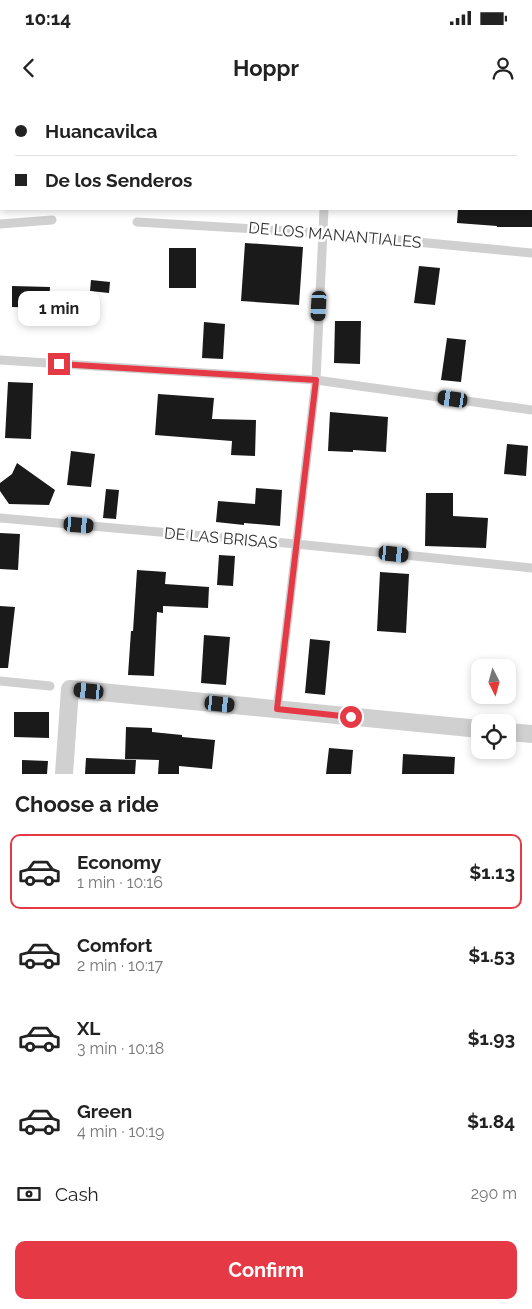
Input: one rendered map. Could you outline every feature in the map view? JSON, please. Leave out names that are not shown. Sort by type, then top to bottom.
[{"type":"street","points":[[64,774],[70,689],[471,728]]},
{"type":"street","points":[[516,733],[532,734]]},
{"type":"lane","points":[[277,709],[316,380],[324,210]]},
{"type":"lane","points":[[0,224],[52,220]]},
{"type":"lane","name":"DE LOS MANANTIALES","points":[[137,222],[322,232],[532,252]]},
{"type":"lane","points":[[0,360],[316,380],[532,410]]},
{"type":"lane","name":"DE LAS BRISAS","points":[[0,518],[296,544],[532,568]]},
{"type":"lane","points":[[0,681],[50,686]]},
{"type":"building","points":[[458,210],[532,210],[532,227],[497,227],[457,223]]},
{"type":"building","points":[[245,243],[303,247],[299,305],[241,301]]},
{"type":"building","points":[[169,248],[196,248],[196,288],[169,288]]},
{"type":"building","points":[[419,266],[440,268],[435,305],[414,303]]},
{"type":"building","points":[[91,280],[110,282],[109,293],[90,291]]},
{"type":"building","points":[[12,286],[50,287],[49,308],[12,307]]},
{"type":"building","points":[[335,321],[361,321],[360,364],[334,363]]},
{"type":"building","points":[[204,322],[225,324],[223,359],[202,358]]},
{"type":"building","points":[[447,338],[466,340],[461,382],[441,380]]},
{"type":"building","points":[[8,382],[33,383],[31,439],[5,438]]},
{"type":"building","points":[[158,394],[214,398],[212,419],[256,420],[255,456],[231,455],[232,441],[155,435]]},
{"type":"building","points":[[330,412],[388,417],[386,452],[328,451]]},
{"type":"building","points":[[507,444],[528,446],[526,476],[504,474]]},
{"type":"building","points":[[71,451],[95,454],[91,487],[67,485]]},
{"type":"building","points":[[17,463],[55,490],[49,505],[9,504],[0,491],[0,483],[12,474]]},
{"type":"building","points":[[256,488],[282,490],[280,526],[216,522],[218,501],[255,504]]},
{"type":"building","points":[[106,489],[119,490],[116,519],[103,518]]},
{"type":"building","points":[[426,493],[453,493],[453,516],[488,518],[486,548],[425,546]]},
{"type":"building","points":[[0,533],[20,534],[18,570],[0,569]]},
{"type":"building","points":[[219,555],[235,556],[233,586],[217,585]]},
{"type":"building","points":[[137,570],[166,572],[165,584],[209,587],[208,608],[163,606],[163,613],[157,612],[154,676],[128,675]]},
{"type":"building","points":[[380,572],[409,574],[406,633],[377,631]]},
{"type":"building","points":[[0,606],[15,607],[8,668],[0,668]]},
{"type":"building","points":[[204,635],[230,637],[226,685],[201,683]]},
{"type":"building","points":[[310,639],[330,641],[325,695],[305,693]]},
{"type":"building","points":[[14,712],[49,712],[49,738],[14,737]]},
{"type":"building","points":[[126,727],[152,728],[152,732],[215,740],[212,769],[179,766],[179,774],[158,774],[159,760],[125,759]]},
{"type":"building","points":[[329,748],[353,750],[351,774],[326,774]]},
{"type":"building","points":[[403,754],[455,757],[454,774],[402,774]]},
{"type":"building","points":[[86,758],[136,760],[135,774],[85,774]]},
{"type":"building","points":[[22,760],[48,761],[47,774],[22,774]]},
{"type":"route","points":[[59,364],[316,380],[277,709],[351,717]]}]
